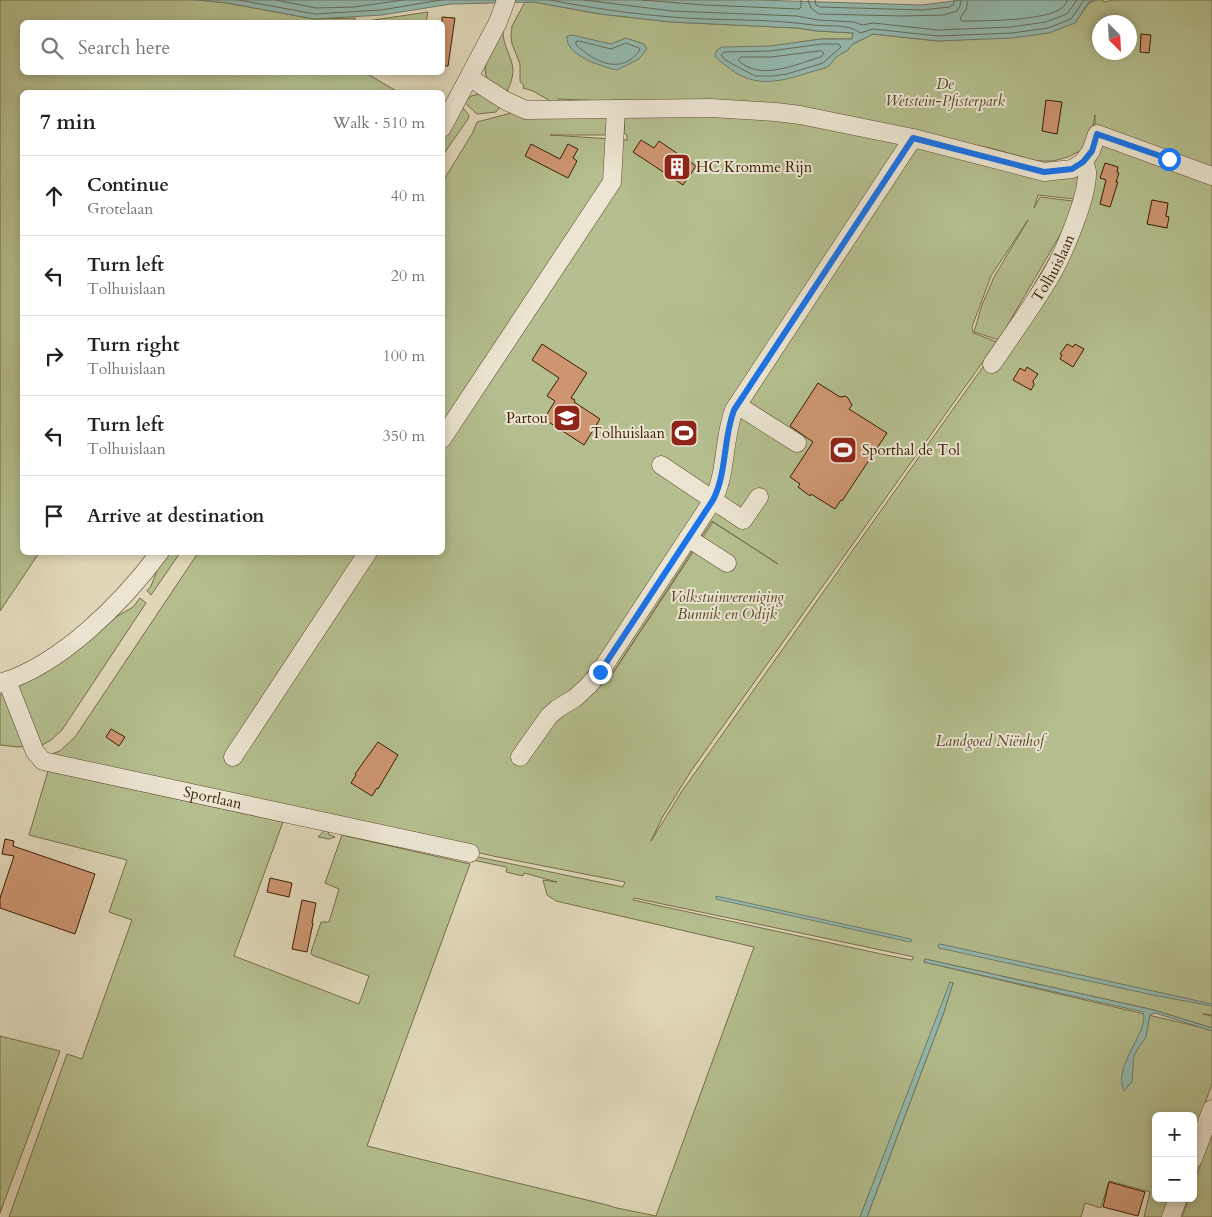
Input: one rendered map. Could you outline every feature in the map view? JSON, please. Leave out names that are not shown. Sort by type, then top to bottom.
[{"type":"street","points":[[445,123],[470,78],[503,6]]},
{"type":"street","points":[[470,78],[506,101],[526,110],[711,108],[776,112],[800,115],[913,138],[1044,172],[1072,169],[1083,162],[1092,151],[1097,134],[1212,176]]},
{"type":"street","points":[[445,434],[612,182],[616,109]]},
{"type":"street","points":[[520,757],[549,716],[589,686],[600,672],[713,500],[719,484],[730,420],[737,405],[913,138]]},
{"type":"street","name":"Tolhuislaan","points":[[992,364],[1051,276],[1064,248],[1076,220],[1086,184],[1088,170],[1083,162]]},
{"type":"street","points":[[737,405],[797,443]]},
{"type":"street","points":[[661,464],[743,520],[759,497]]},
{"type":"street","points":[[688,538],[727,563]]},
{"type":"street","name":"Sportlaan","points":[[158,555],[103,617],[72,643],[38,666],[3,682],[34,752],[43,761],[470,853]]},
{"type":"street","points":[[233,757],[366,555]]},
{"type":"street","points":[[1194,1157],[1212,1109]]},
{"type":"street","points":[[1171,1217],[1177,1202]]},
{"type":"green space","points":[[0,0],[198,0],[227,3],[314,19],[355,18],[355,20],[20,20],[20,75],[369,75],[395,90],[20,90],[20,555],[38,555],[0,611]]},
{"type":"green space","points":[[1095,0],[1103,0],[1104,2],[1113,0],[1212,0],[1212,1015],[1203,1014],[1212,1016],[1212,1028],[1154,1010],[925,959],[924,962],[1212,1030],[1212,1084],[1197,1124],[1197,1112],[1152,1112],[1152,1202],[1169,1202],[1163,1217],[1144,1217],[1150,1192],[1109,1181],[1101,1208],[1085,1203],[1081,1217],[867,1217],[944,1012],[952,982],[860,1217],[9,1217],[67,1054],[82,1059],[132,920],[109,912],[127,860],[29,835],[48,771],[283,822],[234,956],[359,1004],[369,976],[312,955],[311,952],[321,922],[329,922],[339,889],[325,883],[342,835],[470,864],[367,1146],[656,1216],[754,947],[556,901],[547,895],[543,880],[557,882],[524,873],[523,876],[506,872],[506,867],[330,830],[328,834],[335,837],[329,839],[318,837],[328,826],[623,887],[625,882],[493,856],[49,755],[60,751],[75,737],[197,555],[445,555],[445,178],[472,134],[477,122],[515,112],[611,113],[612,130],[605,135],[550,135],[627,140],[627,135],[624,133],[625,114],[787,119],[918,145],[1081,173],[1074,199],[1038,195],[1034,208],[1040,197],[1073,201],[1067,223],[999,340],[974,332],[982,305],[994,277],[1028,220],[991,276],[972,327],[973,333],[997,342],[691,771],[662,818],[651,841],[682,791],[1002,340],[1070,223],[1095,136],[1095,115],[1091,138],[1082,150],[1068,157],[1053,161],[1037,161],[990,148],[779,108],[558,99],[559,106],[533,91],[523,88],[524,86],[520,81],[520,64],[512,44],[512,26],[525,2],[535,2],[600,14],[671,22],[797,28],[853,33],[852,39],[821,39],[794,43],[853,44],[873,34],[938,41],[976,39],[1075,23],[1089,3]],"holes":[[[712,521],[778,564],[713,522],[613,673]],[[634,898],[914,957],[912,960],[886,955],[633,900]]]},
{"type":"green space","points":[[428,12],[426,20],[374,20]]},
{"type":"green space","points":[[503,31],[504,42],[513,70],[512,80],[506,94],[487,80],[485,70],[486,64]]},
{"type":"green space","points":[[479,94],[501,106],[496,112],[477,114],[464,102],[471,96]]},
{"type":"green space","points":[[462,107],[469,115],[468,119],[445,152],[445,136]]},
{"type":"green space","points":[[166,555],[179,555],[151,595],[147,591],[151,586],[160,563]]},
{"type":"green space","points":[[140,598],[146,603],[62,730],[51,740],[37,748],[16,694],[19,685],[109,621],[133,607]]},
{"type":"green space","points":[[7,692],[28,746],[0,745],[0,695]]},
{"type":"green space","points":[[0,1036],[60,1051],[0,1213]]},
{"type":"green space","points":[[1212,1133],[1212,1217],[1182,1217],[1188,1202],[1197,1202],[1197,1174]]},
{"type":"water","points":[[198,0],[756,0],[922,5],[961,0],[1095,0],[1088,3],[1075,23],[1049,33],[1012,38],[938,41],[873,34],[853,44],[825,68],[791,78],[758,81],[736,73],[722,63],[715,56],[717,50],[722,47],[770,46],[821,39],[852,39],[853,33],[797,28],[671,22],[600,14],[534,2],[451,4],[382,15],[314,19],[227,3]]},
{"type":"water","points":[[572,35],[611,44],[626,38],[644,44],[647,49],[639,59],[617,70],[594,63],[578,54],[568,43],[567,36]]},
{"type":"water","points":[[716,896],[911,939],[912,941],[716,899]]},
{"type":"water","points":[[938,945],[1212,1004],[1212,1006],[1153,995],[939,948]]},
{"type":"water","points":[[925,959],[1154,1010],[1212,1028],[1212,1031],[1155,1013],[1150,1015],[1146,1037],[1134,1056],[1132,1082],[1124,1091],[1123,1071],[1141,1029],[1144,1020],[1143,1012],[924,962]]},
{"type":"water","points":[[950,982],[953,983],[944,1012],[867,1217],[860,1217]]},
{"type":"building","points":[[442,17],[455,18],[448,66],[445,66],[445,20],[442,20]]},
{"type":"building","points":[[1141,34],[1151,35],[1149,53],[1140,52]]},
{"type":"building","points":[[1046,100],[1062,102],[1057,134],[1042,131]]},
{"type":"building","points":[[641,140],[654,148],[659,141],[696,166],[683,185],[633,152]]},
{"type":"building","points":[[531,144],[560,159],[568,144],[578,149],[573,158],[577,161],[568,178],[525,156]]},
{"type":"building","points":[[1105,163],[1118,167],[1117,172],[1119,173],[1110,207],[1100,204],[1106,180],[1100,178]]},
{"type":"building","points":[[1152,200],[1168,203],[1166,216],[1169,217],[1167,228],[1147,224]]},
{"type":"building","points":[[542,344],[587,373],[571,398],[600,419],[584,445],[544,419],[555,401],[547,396],[559,378],[532,360]]},
{"type":"building","points":[[1067,344],[1073,347],[1075,344],[1084,349],[1073,367],[1060,359],[1062,355],[1060,354]]},
{"type":"building","points":[[1027,367],[1038,374],[1033,381],[1034,385],[1031,390],[1013,380],[1020,368],[1025,371]]},
{"type":"building","name":"Sporthal de Tol","points":[[818,383],[840,397],[846,396],[852,405],[849,409],[887,433],[835,509],[811,494],[810,496],[798,487],[800,484],[790,477],[813,442],[790,426]]},
{"type":"building","points":[[111,729],[125,737],[119,746],[106,737]]},
{"type":"building","points":[[378,742],[398,755],[372,796],[351,783],[355,774]]},
{"type":"building","points":[[5,839],[14,841],[13,846],[95,874],[75,934],[0,908],[0,898],[14,856],[2,854]]},
{"type":"building","points":[[270,878],[292,883],[289,897],[267,892]]},
{"type":"building","points":[[302,900],[316,903],[307,952],[292,949]]},
{"type":"building","points":[[1109,1182],[1145,1192],[1138,1216],[1103,1207]]},
{"type":"place","name":"HC Kromme Rijn","points":[[677,167]]},
{"type":"place","name":"Partou","points":[[567,418]]},
{"type":"place","name":"Tolhuislaan","points":[[684,433]]},
{"type":"place","name":"Sporthal de Tol","points":[[843,450]]},
{"type":"route","points":[[600,672],[713,500],[719,484],[730,420],[734,410],[913,138],[1044,172],[1072,169],[1083,162],[1092,151],[1097,134],[1169,159]]},
{"type":"park label","name":"De Wetstein-Pfisterpark","points":[[945,92]]},
{"type":"park label","name":"Volkstuinvereniging Bunnik en Odijk","points":[[727,606]]},
{"type":"park label","name":"Landgoed Niënhof","points":[[990,741]]}]
